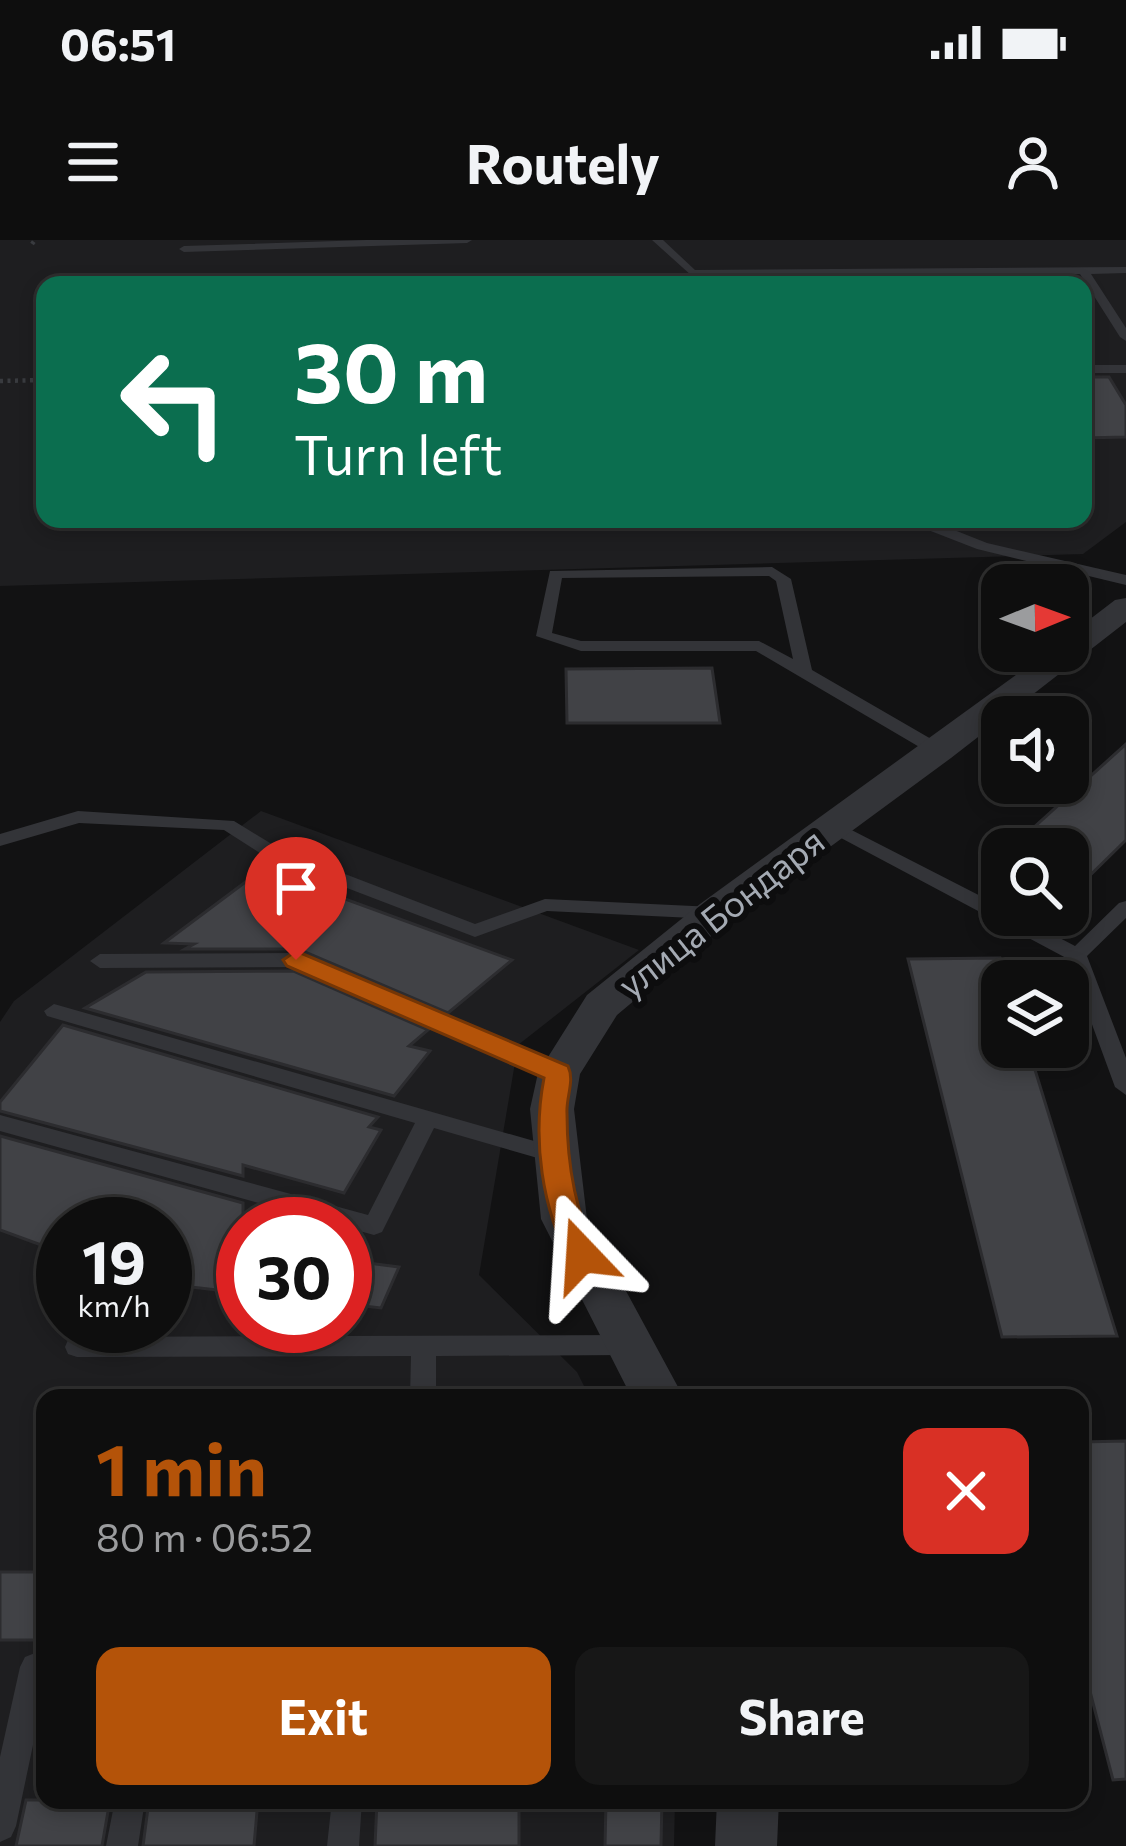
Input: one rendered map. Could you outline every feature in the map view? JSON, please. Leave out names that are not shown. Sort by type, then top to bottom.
[{"type":"street","name":"улица Бондаря","points":[[653,1389],[564,1220],[552,1109],[559,1073],[602,1005],[714,913],[939,751],[1123,606]]},
{"type":"street","points":[[746,1846],[748,1809]]},
{"type":"lane","points":[[184,249],[466,240]]},
{"type":"lane","points":[[657,240],[692,273],[1126,269]]},
{"type":"lane","points":[[1006,276],[1030,270]]},
{"type":"lane","points":[[1083,270],[1087,276]]},
{"type":"lane","points":[[1092,284],[1126,338]]},
{"type":"lane","points":[[1092,369],[1126,369]]},
{"type":"lane","points":[[936,528],[1123,606]]},
{"type":"lane","points":[[805,675],[783,579],[772,571],[554,574],[544,636],[581,646],[759,646],[805,675],[939,751]]},
{"type":"lane","points":[[0,840],[78,817],[228,825],[273,853],[475,932],[545,905],[714,913]]},
{"type":"lane","points":[[832,826],[1077,955],[1126,1087]]},
{"type":"lane","points":[[1077,955],[1126,907]]},
{"type":"lane","points":[[100,961],[296,960],[559,1073]]},
{"type":"lane","points":[[54,1011],[555,1155]]},
{"type":"lane","points":[[0,1123],[374,1226],[428,1118]]},
{"type":"lane","points":[[192,1347],[628,1345]]},
{"type":"lane","points":[[423,1389],[424,1346]]},
{"type":"lane","points":[[0,1826],[34,1667]]},
{"type":"lane","points":[[122,1846],[128,1809]]},
{"type":"lane","points":[[343,1846],[345,1809]]},
{"type":"path","points":[[0,381],[36,380]]},
{"type":"shaded area","points":[[0,240],[1126,240],[1126,522],[1083,554],[0,586]]},
{"type":"shaded area","points":[[261,811],[639,950],[518,1045],[479,1275],[577,1372],[586,1389],[36,1389],[36,1809],[675,1809],[674,1846],[0,1846],[0,1022],[14,1001]]},
{"type":"building","points":[[1092,377],[1109,377],[1126,405],[1126,437],[1092,438]]},
{"type":"building","points":[[712,668],[720,723],[567,723],[566,669]]},
{"type":"building","points":[[1126,744],[1126,840],[1089,876],[1089,828],[1033,828],[1060,804],[1089,804],[1089,777]]},
{"type":"building","points":[[263,869],[512,960],[448,1013],[298,949],[185,949],[194,944],[164,943]]},
{"type":"building","points":[[1000,958],[981,960],[981,1068],[1034,1068],[1117,1336],[1002,1337],[908,959]]},
{"type":"building","points":[[293,971],[428,1030],[409,1046],[430,1051],[394,1096],[85,1008],[146,972]]},
{"type":"building","points":[[63,1025],[378,1117],[369,1127],[381,1130],[344,1193],[243,1165],[243,1176],[0,1111],[0,1102]]},
{"type":"building","points":[[0,1136],[221,1197],[216,1197],[216,1290],[192,1287],[192,1197],[36,1197],[36,1243],[0,1230]]},
{"type":"building","points":[[372,1264],[399,1267],[381,1308],[372,1307]]},
{"type":"building","points":[[1126,1441],[1126,1779],[1113,1780],[1089,1688],[1089,1442]]},
{"type":"building","points":[[0,1572],[36,1572],[36,1640],[0,1640]]},
{"type":"building","points":[[26,1800],[36,1800],[36,1809],[108,1809],[102,1846],[16,1846]]},
{"type":"building","points":[[148,1809],[257,1809],[254,1846],[143,1846]]},
{"type":"building","points":[[377,1809],[519,1809],[519,1846],[375,1846]]},
{"type":"building","points":[[606,1809],[662,1809],[661,1846],[605,1846]]},
{"type":"route","points":[[296,960],[559,1073],[552,1109],[555,1155],[564,1220],[582,1255]]}]
